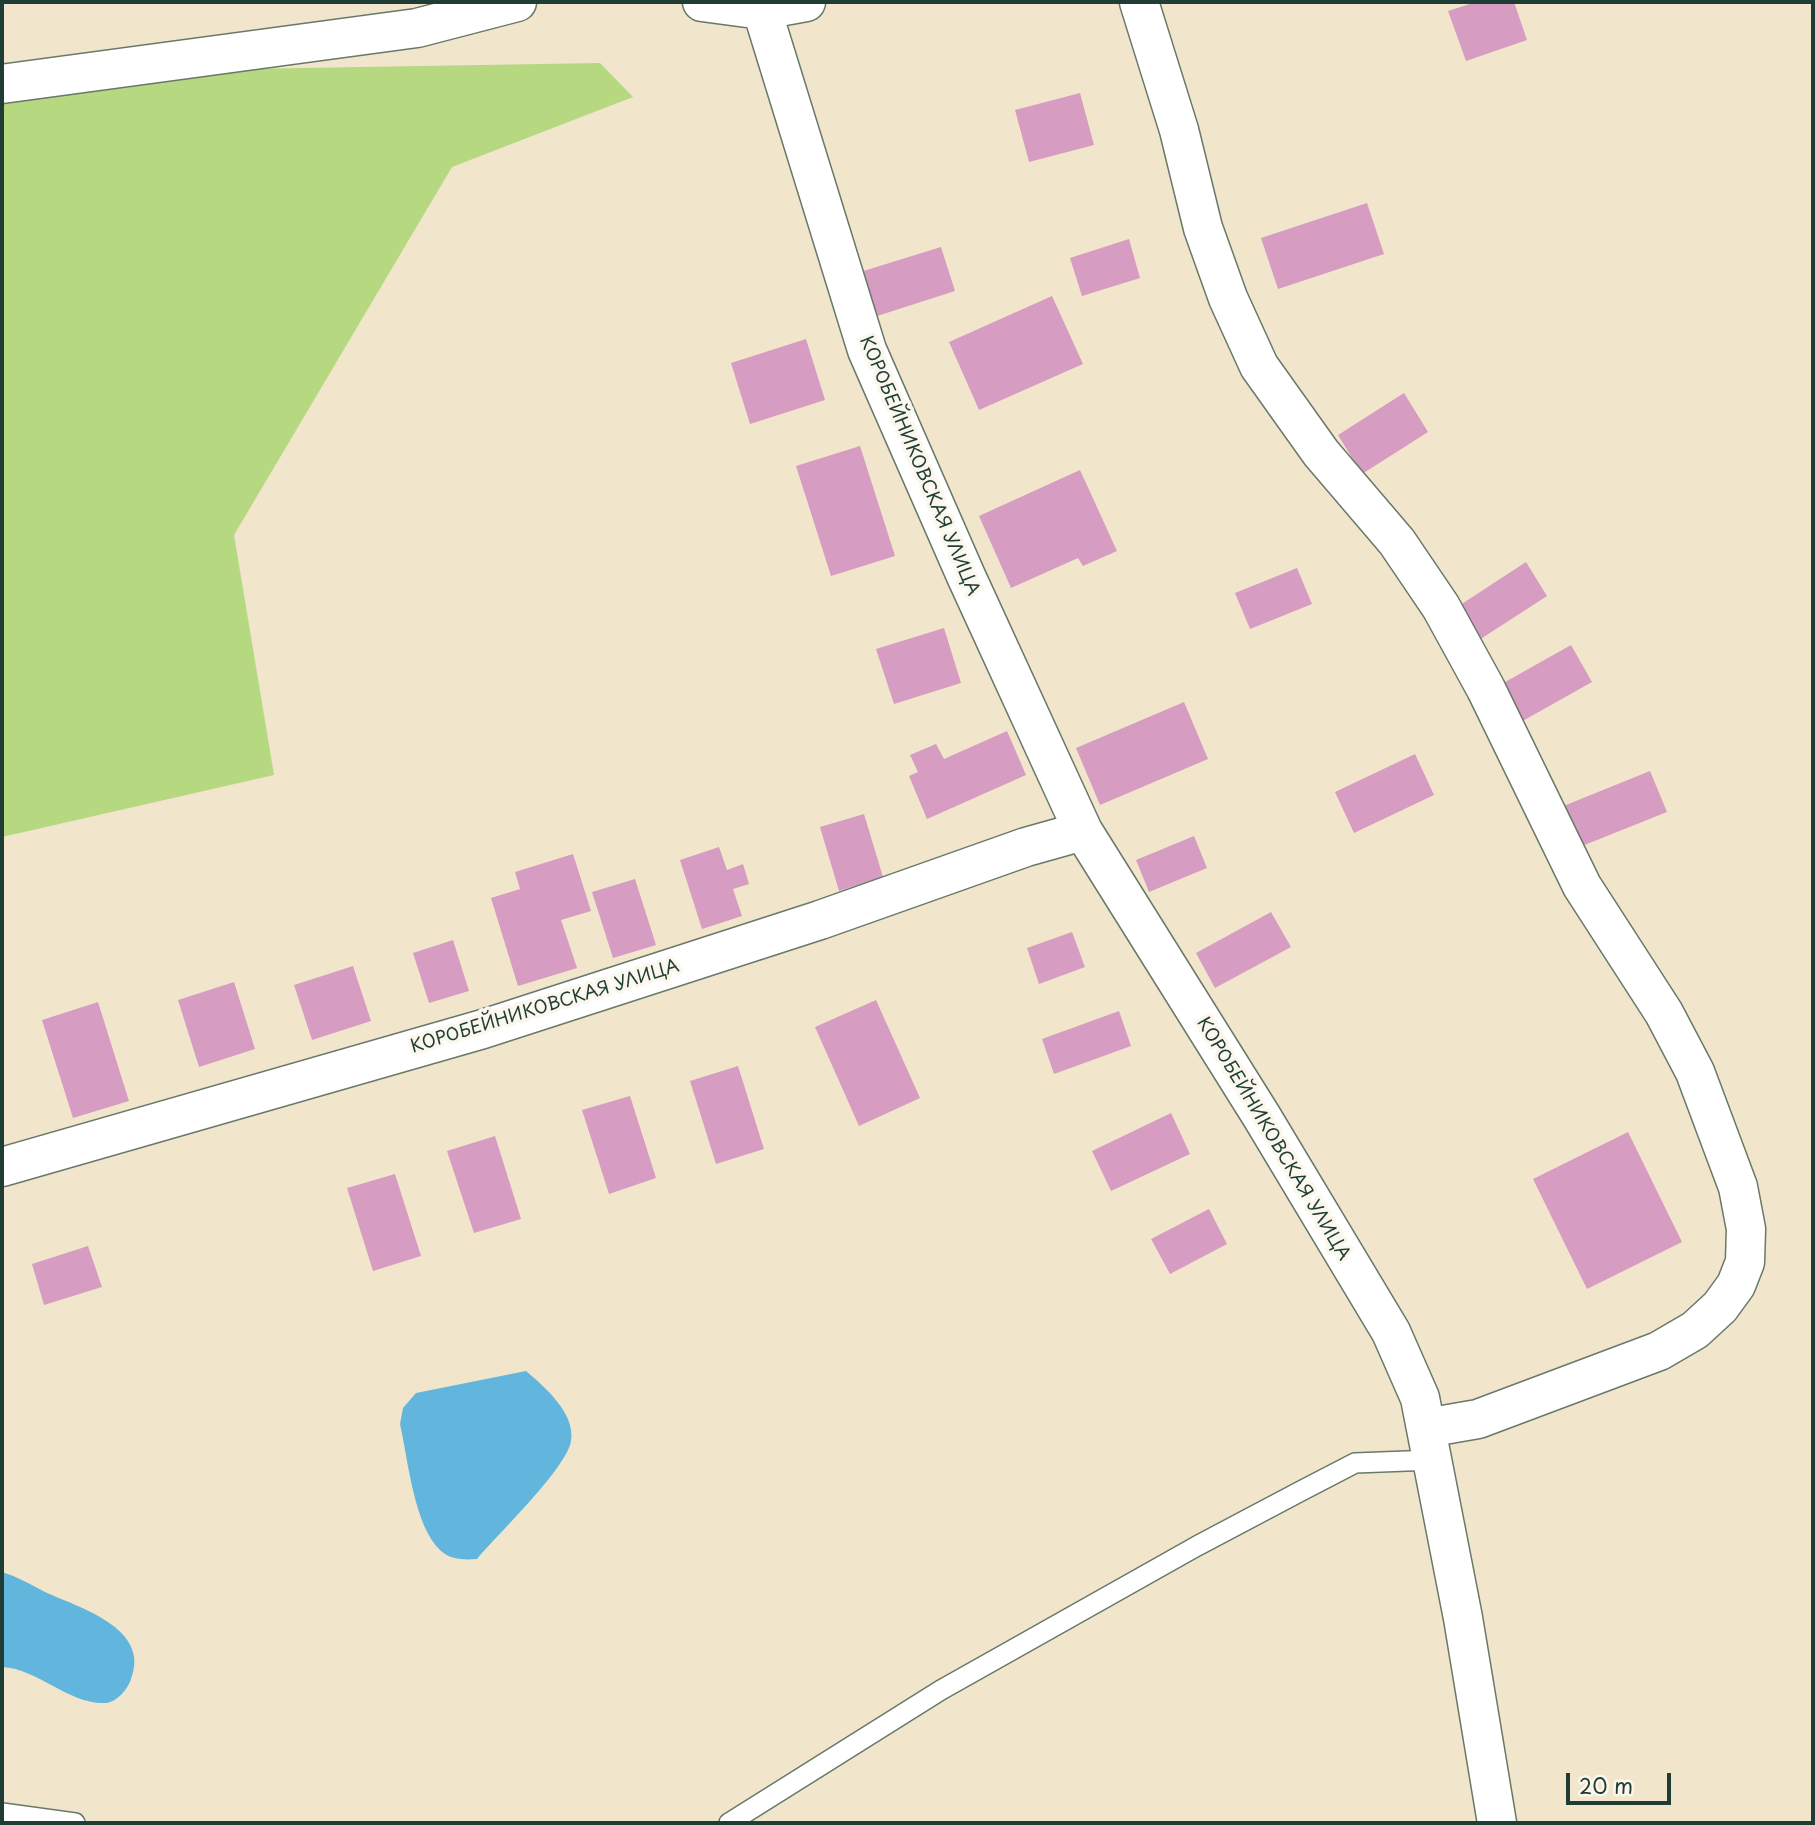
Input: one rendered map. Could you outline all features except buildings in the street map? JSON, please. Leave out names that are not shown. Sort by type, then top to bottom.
[{"type":"street","points":[[2,84],[417,28],[517,2]]},
{"type":"street","points":[[702,2],[762,10],[806,2]]},
{"type":"street","points":[[1139,2],[1179,130],[1203,228],[1228,299],[1259,366],[1321,453],[1397,542],[1441,607],[1486,689],[1582,886],[1664,1013],[1695,1072],[1738,1186],[1746,1229],[1745,1262],[1736,1285],[1720,1307],[1695,1331],[1659,1351],[1478,1419],[1430,1444]]},
{"type":"street","name":"КОРОБЕЙНИКОВСКАЯ УЛИЦА","points":[[762,10],[867,350],[966,576],[1083,831],[1262,1117],[1391,1332],[1420,1398],[1497,1823]]},
{"type":"street","name":"КОРОБЕЙНИКОВСКАЯ УЛИЦА","points":[[2,1167],[483,1029],[820,920],[1026,847],[1083,831]]},
{"type":"lane","points":[[729,1823],[942,1690],[1196,1546],[1355,1463],[1430,1444]]},
{"type":"lane","points":[[2,1813],[75,1823]]},
{"type":"green space","points":[[600,63],[633,97],[452,167],[234,535],[274,775],[2,837],[2,73]]},
{"type":"water","points":[[526,1371],[558,1402],[569,1421],[571,1441],[567,1453],[545,1484],[477,1559],[449,1556],[432,1540],[418,1509],[400,1424],[403,1408],[416,1393]]},
{"type":"water","points":[[2,1572],[93,1613],[122,1633],[131,1646],[134,1661],[130,1683],[122,1694],[110,1702],[92,1702],[29,1674],[2,1667]]}]
